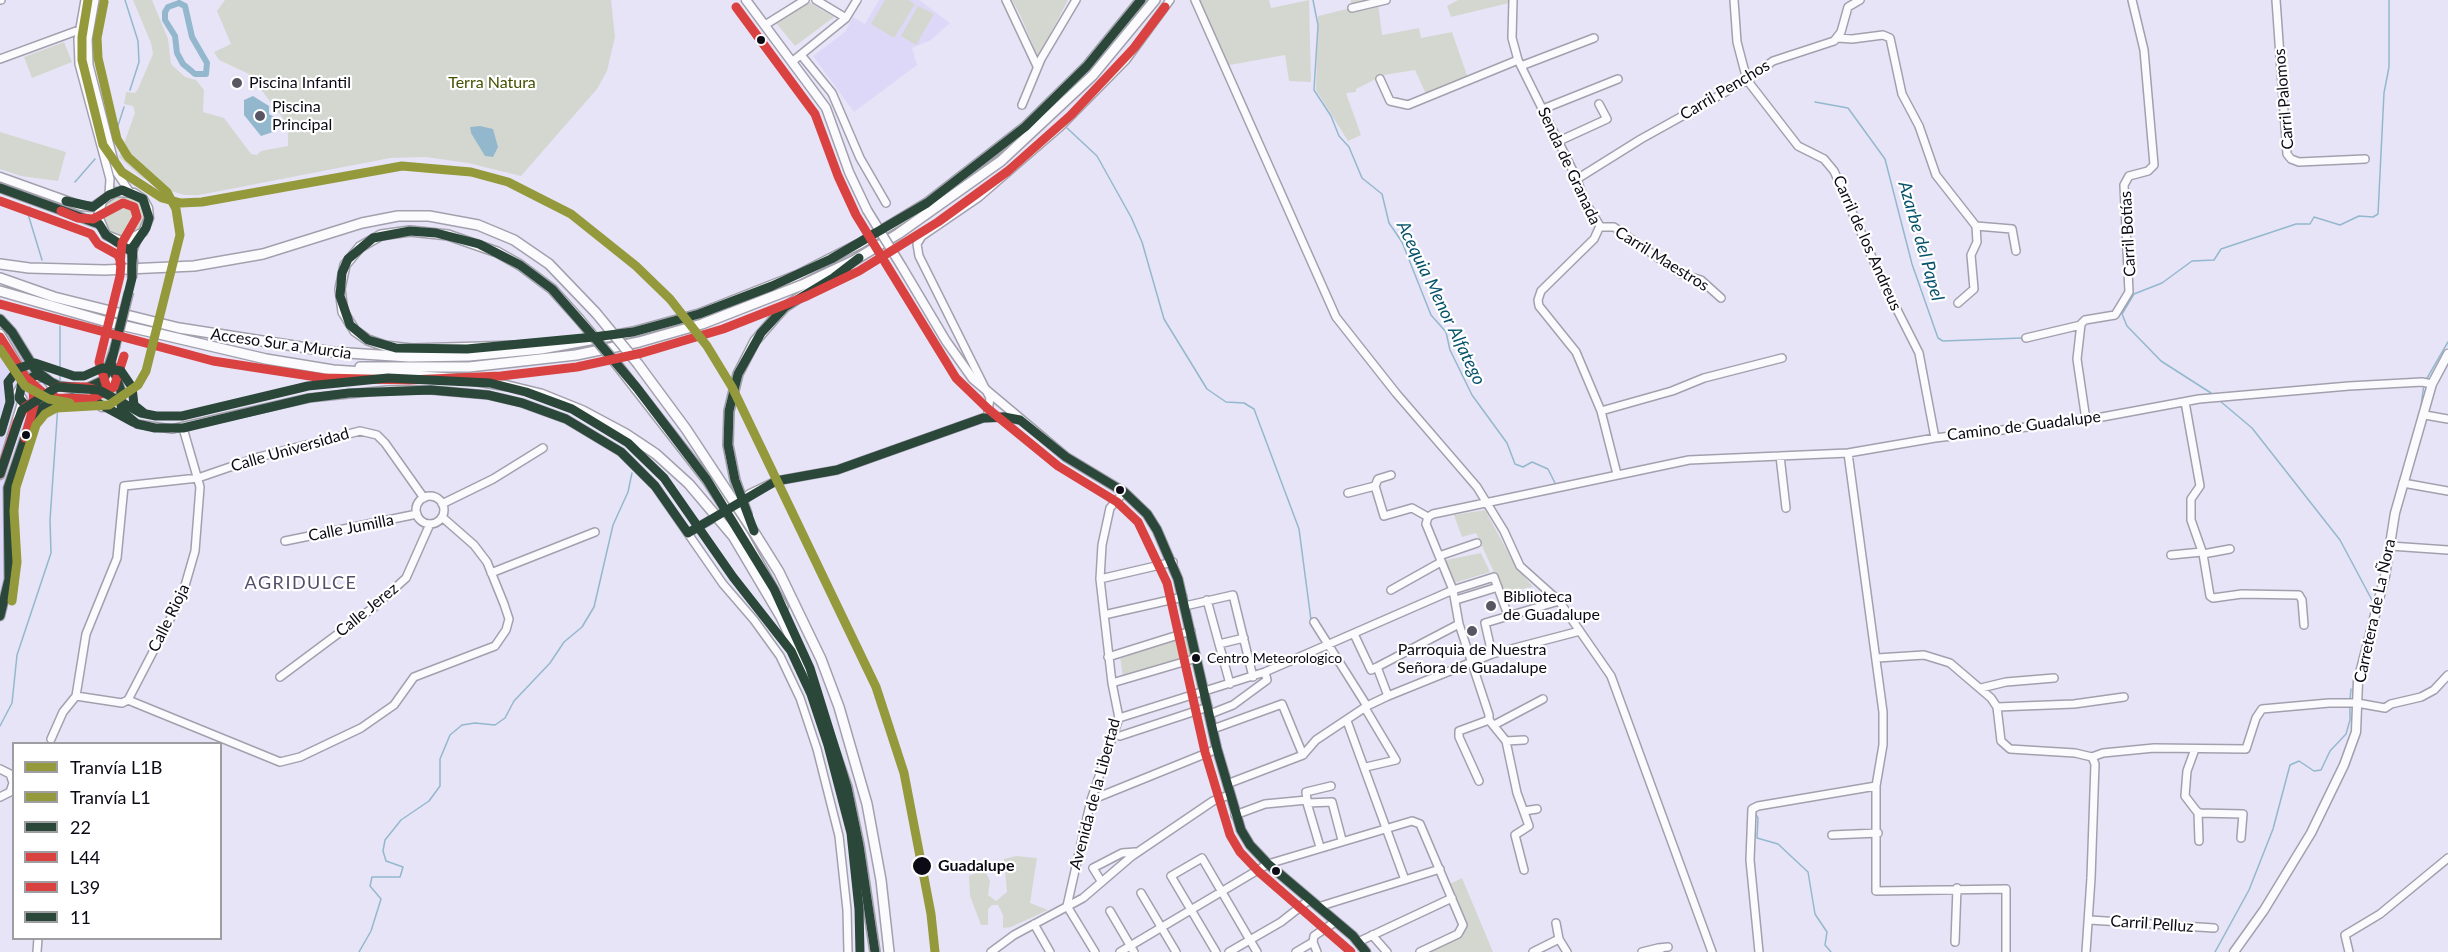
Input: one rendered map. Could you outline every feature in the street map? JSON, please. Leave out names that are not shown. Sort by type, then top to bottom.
[{"type":"highway","name":"Acceso Sur a Murcia","points":[[0,279],[54,297],[179,328],[267,344],[345,353],[469,356],[564,346],[633,332],[699,314],[772,286],[831,259],[898,222],[970,172],[1024,127],[1087,66],[1141,0]]},
{"type":"highway","name":"Acceso Sur a Murcia","points":[[289,362],[351,367],[425,368],[500,364],[576,355],[639,342],[719,318],[784,293],[853,261],[932,212],[1031,135],[1093,75],[1155,0]]},
{"type":"highway","points":[[0,264],[29,268],[105,270],[194,266],[271,252],[362,223],[398,216],[429,216],[478,225],[514,240],[549,264],[596,313],[638,364],[686,429],[754,532],[802,618],[839,707],[867,804],[881,880],[889,952]]},
{"type":"highway","points":[[633,332],[498,347],[412,349],[385,346],[368,340],[350,324],[341,304],[340,281],[348,259],[373,238],[410,231],[436,233],[479,244],[520,265],[552,289],[579,319],[619,367],[707,480],[774,589],[814,679],[847,787],[860,845],[875,952]]},
{"type":"highway","points":[[754,532],[735,480],[728,445],[729,411],[738,374],[755,341],[786,307],[833,278],[853,261]]},
{"type":"highway","points":[[0,291],[194,343],[289,362],[333,370],[465,379],[508,386],[541,394],[583,411],[626,434],[656,454],[707,503],[756,571],[781,616],[806,670],[847,787]]},
{"type":"main road","points":[[746,0],[826,108],[849,172],[867,210],[957,358],[987,393],[1004,407],[1066,457],[1124,492],[1147,514],[1173,562],[1235,815],[1250,845],[1268,864],[1358,942],[1366,952]]},
{"type":"main road","points":[[0,177],[81,206],[93,207],[122,190],[129,191],[142,199],[149,213],[146,228],[137,238],[132,257],[129,292],[111,363],[93,395],[96,402]]},
{"type":"main road","points":[[0,188],[99,224]]},
{"type":"main road","points":[[105,199],[98,216],[99,224],[106,235],[118,241],[132,257]]},
{"type":"main road","points":[[118,241],[137,238]]},
{"type":"main road","points":[[0,319],[12,332],[36,371],[46,379],[59,386],[73,388],[87,388],[102,381],[116,382]]},
{"type":"main road","points":[[0,334],[26,378]]},
{"type":"main road","name":"Carretera de La Ñora","points":[[2234,952],[2264,910],[2311,833],[2344,765],[2356,732],[2353,703],[2403,483],[2425,415],[2427,383],[2448,354]]},
{"type":"main road","points":[[0,616],[9,579],[8,488],[28,426],[32,417],[50,402],[72,398],[96,402],[109,408],[117,404],[122,391],[116,382],[111,363]]},
{"type":"main road","points":[[26,378],[46,379],[53,388],[50,402]]},
{"type":"main road","points":[[0,475],[22,403],[18,392],[26,378]]},
{"type":"main road","points":[[22,403],[32,409],[42,408]]},
{"type":"street","points":[[85,0],[79,30],[80,70],[110,179],[105,199]]},
{"type":"street","points":[[95,0],[88,40],[89,65],[117,173],[129,191]]},
{"type":"street","points":[[765,25],[805,0]]},
{"type":"street","points":[[816,0],[846,18]]},
{"type":"street","points":[[793,61],[846,18],[857,0]]},
{"type":"street","points":[[1006,0],[1037,66]]},
{"type":"street","points":[[1022,105],[1037,66],[1076,0]]},
{"type":"street","points":[[986,415],[990,402],[987,393],[917,252],[918,241],[979,197],[1060,127],[1126,60],[1170,0]]},
{"type":"street","points":[[1195,0],[1336,317],[1396,393],[1477,487],[1504,531],[1520,567],[1559,601],[1611,676],[1712,952]]},
{"type":"street","points":[[1352,8],[1386,0]]},
{"type":"street","name":"Senda de Granada","points":[[1513,0],[1512,38],[1520,63],[1577,179],[1584,200],[1600,227],[1594,239],[1541,291],[1539,306],[1576,352],[1601,411],[1617,474]]},
{"type":"street","points":[[1734,0],[1737,42],[1747,80]]},
{"type":"street","points":[[1838,38],[1848,7],[1860,0]]},
{"type":"street","name":"Carril Botías","points":[[2081,325],[2085,320],[2115,315],[2127,296],[2131,285],[2124,185],[2129,177],[2148,171],[2154,165],[2144,50],[2132,0]]},
{"type":"street","name":"Carril Palomos","points":[[2276,0],[2287,154],[2291,159],[2299,162],[2365,159]]},
{"type":"street","points":[[0,59],[79,30]]},
{"type":"street","name":"Carril Penchos","points":[[1577,179],[1604,165],[1641,138],[1747,80],[1779,58],[1828,44],[1838,38],[1852,39],[1883,35],[1890,38],[1902,94],[1919,126],[1936,175],[1976,226]]},
{"type":"street","points":[[1380,79],[1390,101],[1408,105],[1594,38]]},
{"type":"street","points":[[801,55],[832,93],[860,158],[886,203]]},
{"type":"street","points":[[1543,109],[1618,79]]},
{"type":"street","name":"Carril de los Andreus","points":[[1747,80],[1798,146],[1824,159],[1834,171],[1892,301],[1919,353],[1935,438]]},
{"type":"street","points":[[1559,141],[1607,119],[1599,104]]},
{"type":"street","points":[[1958,303],[1974,289],[1971,255],[1977,242],[1976,226],[2012,229],[2016,252]]},
{"type":"street","name":"Carril Maestros","points":[[1600,227],[1614,227],[1681,274],[1701,280],[1721,298]]},
{"type":"street","points":[[2026,338],[2081,325],[2077,359],[2086,420]]},
{"type":"street","points":[[1601,411],[1672,391],[1704,378],[1782,358]]},
{"type":"street","name":"Camino de Guadalupe","points":[[1428,517],[1689,460],[1848,453],[1935,438],[2086,420],[2185,402],[2253,394],[2427,383]]},
{"type":"street","points":[[109,408],[137,424],[155,428],[183,428],[309,398],[369,391],[431,390],[488,395],[522,402],[566,418],[621,452],[655,486],[723,584],[754,620],[780,656],[800,698],[817,749],[839,836],[847,910],[848,952]]},
{"type":"street","points":[[121,398],[124,413],[137,424]]},
{"type":"street","points":[[2185,402],[2200,480],[2200,489],[2191,499],[2191,520],[2203,553],[2210,597],[2299,595],[2302,600],[2304,626]]},
{"type":"street","points":[[749,494],[776,481],[837,470],[1004,407]]},
{"type":"street","points":[[998,417],[1003,414],[1004,407]]},
{"type":"street","points":[[986,415],[1020,420]]},
{"type":"street","points":[[2425,415],[2448,419]]},
{"type":"street","name":"Calle Rioja","points":[[128,700],[190,576],[199,499],[198,478],[183,428]]},
{"type":"street","name":"Calle Universidad","points":[[76,696],[86,634],[117,558],[124,486],[198,478],[259,457],[360,431],[377,435],[385,443],[424,498]]},
{"type":"street","points":[[442,504],[493,479],[543,448]]},
{"type":"street","points":[[1848,453],[1884,723],[1876,786],[1878,833],[1876,891],[2006,889],[2006,952]]},
{"type":"street","points":[[1780,456],[1786,508]]},
{"type":"street","points":[[1391,475],[1378,479],[1375,486],[1384,516],[1412,508],[1428,517],[1426,524],[1453,590],[1459,624],[1492,723],[1506,741],[1516,793],[1529,826],[1515,835],[1524,870]]},
{"type":"street","points":[[2403,483],[2448,491]]},
{"type":"street","points":[[1348,493],[1375,486]]},
{"type":"street","name":"Avenida de la Libertad","points":[[1067,906],[1091,800],[1119,718],[1108,657],[1100,579],[1102,545],[1110,508],[1124,492]]},
{"type":"street","points":[[442,504],[433,497],[424,498],[417,505],[420,520],[430,524],[442,517]]},
{"type":"street","points":[[51,739],[63,712],[76,696],[122,704],[128,700],[280,762],[300,757],[376,718],[394,705],[414,677],[495,646],[502,639],[509,619],[492,573],[474,546],[442,517],[442,504]]},
{"type":"street","name":"Calle Jumilla","points":[[285,541],[417,514]]},
{"type":"street","points":[[688,533],[712,519]]},
{"type":"street","name":"Calle Jerez","points":[[280,677],[374,607],[406,578],[430,524]]},
{"type":"street","points":[[492,573],[595,532]]},
{"type":"street","points":[[1391,590],[1440,559],[1477,543]]},
{"type":"street","points":[[2390,546],[2448,550]]},
{"type":"street","points":[[2171,555],[2230,549]]},
{"type":"street","points":[[1100,579],[1173,562]]},
{"type":"street","points":[[1119,718],[1253,677],[1453,590],[1494,577],[1508,615]]},
{"type":"street","points":[[1456,600],[1498,587]]},
{"type":"street","points":[[1104,615],[1233,595],[1253,677]]},
{"type":"street","points":[[1207,600],[1230,684]]},
{"type":"street","points":[[1492,654],[1485,623],[1559,601]]},
{"type":"street","points":[[1314,622],[1396,760],[1366,767]]},
{"type":"street","points":[[1354,634],[1371,670],[1459,624]]},
{"type":"street","points":[[1108,657],[1191,631]]},
{"type":"street","points":[[1227,784],[1302,755],[1316,740],[1366,707],[1388,696],[1492,654],[1580,631]]},
{"type":"street","points":[[1219,644],[1244,638]]},
{"type":"street","points":[[1877,658],[1936,657],[1950,663],[1981,688],[1997,707],[2001,741],[2006,747],[2026,752],[2081,754],[2092,757],[2103,753],[2154,748],[2246,749],[2256,718],[2262,709],[2353,703],[2385,708],[2391,704],[2421,697],[2434,690],[2448,675]]},
{"type":"street","points":[[1112,683],[1197,658]]},
{"type":"street","points":[[1377,667],[1388,696]]},
{"type":"street","points":[[1120,736],[1233,705],[1268,680],[1265,672]]},
{"type":"street","points":[[1981,688],[2006,682],[2054,678]]},
{"type":"street","points":[[1997,707],[2074,704],[2124,697]]},
{"type":"street","points":[[1479,781],[1459,737],[1459,731],[1492,723],[1543,699]]},
{"type":"street","points":[[1213,729],[1282,704],[1302,755]]},
{"type":"street","points":[[1347,721],[1366,767],[1405,880]]},
{"type":"street","points":[[1506,741],[1524,740]]},
{"type":"street","points":[[1091,800],[1217,749]]},
{"type":"street","points":[[2195,749],[2184,790],[2185,796],[2198,812],[2199,841]]},
{"type":"street","points":[[2086,952],[2090,920],[2095,764],[2092,757]]},
{"type":"street","points":[[0,769],[10,774],[12,780]]},
{"type":"street","points":[[0,797],[10,792],[12,786]]},
{"type":"street","points":[[1320,847],[1306,792],[1331,786]]},
{"type":"street","points":[[1759,952],[1750,860],[1752,809],[1758,806],[1876,786]]},
{"type":"street","points":[[991,952],[999,944],[1083,898],[1137,852],[1213,801],[1229,795]]},
{"type":"street","points":[[1235,815],[1265,804],[1332,802],[1342,840]]},
{"type":"street","points":[[1524,811],[1538,809]]},
{"type":"street","points":[[2198,812],[2243,814],[2241,838]]},
{"type":"street","points":[[1120,952],[1132,949],[1162,927],[1268,864],[1412,820],[1420,824],[1462,922],[1461,931],[1420,952]]},
{"type":"street","points":[[1832,835],[1878,833]]},
{"type":"street","points":[[1101,881],[1093,868],[1122,854],[1137,852]]},
{"type":"street","points":[[1216,952],[1171,876],[1202,858],[1257,952]]},
{"type":"street","points":[[2349,952],[2345,936],[2380,914],[2448,858]]},
{"type":"street","points":[[1318,907],[1440,869]]},
{"type":"street","points":[[1955,942],[1957,888]]},
{"type":"street","points":[[1141,893],[1176,952]]},
{"type":"street","points":[[1358,942],[1452,898]]},
{"type":"street","points":[[1229,952],[1281,922],[1309,900]]},
{"type":"street","points":[[1067,906],[1095,952]]},
{"type":"street","points":[[1110,911],[1132,949]]},
{"type":"street","name":"Carril Pelluz","points":[[2090,920],[2214,928]]},
{"type":"street","points":[[1317,952],[1313,942],[1314,936],[1335,922]]},
{"type":"street","points":[[1556,923],[1559,939],[1567,952]]},
{"type":"street","points":[[1034,924],[1050,952]]},
{"type":"street","points":[[1372,936],[1387,952]]},
{"type":"street","points":[[1533,952],[1559,939]]},
{"type":"street","points":[[1296,952],[1313,942]]},
{"type":"street","points":[[999,944],[1004,952]]},
{"type":"street","points":[[1642,952],[1659,950],[1668,946]]},
{"type":"shaded area","points":[[879,0],[919,0],[950,23],[931,40],[912,48],[917,65],[854,112],[813,56],[845,32],[853,17],[865,24]]},
{"type":"shaded area","points":[[0,319],[48,380],[53,396],[32,417],[13,469],[10,558],[0,616]]},
{"type":"green space","points":[[86,0],[94,0],[87,46],[112,164],[107,159],[82,74],[80,42]]},
{"type":"green space","name":"Terra Natura","points":[[133,0],[152,0],[168,39],[171,64],[185,77],[196,80],[204,90],[203,112],[224,118],[251,154],[257,155],[261,151],[288,146],[288,131],[283,118],[249,74],[219,60],[214,52],[231,44],[217,11],[225,0],[611,0],[615,37],[607,71],[597,89],[521,176],[468,163],[426,157],[390,158],[199,195],[185,195],[167,190],[141,177],[119,157],[135,113],[133,106],[124,104],[126,92],[135,93],[138,89],[153,54],[151,43]]},
{"type":"green space","points":[[885,0],[909,0],[915,4],[894,38],[871,24]]},
{"type":"green space","points":[[1012,0],[1068,0],[1038,57],[1021,17]]},
{"type":"green space","points":[[1195,0],[1269,0],[1271,8],[1309,0],[1311,82],[1289,81],[1285,55],[1224,66]]},
{"type":"green space","points":[[1351,0],[1388,0],[1378,3],[1382,35],[1419,28],[1421,38],[1452,32],[1468,78],[1426,94],[1415,70],[1384,75],[1356,89],[1356,92],[1346,93],[1361,135],[1348,141],[1316,90],[1318,16],[1351,8]]},
{"type":"green space","points":[[1458,0],[1510,0],[1509,3],[1451,17],[1447,6]]},
{"type":"green space","points":[[809,2],[834,17],[795,46],[776,23]]},
{"type":"green space","points":[[918,6],[934,14],[916,45],[901,36]]},
{"type":"green space","points":[[64,42],[72,62],[32,78],[24,57]]},
{"type":"green space","points":[[0,132],[66,152],[58,181],[21,176],[0,169]]},
{"type":"green space","points":[[124,196],[138,202],[144,216],[138,230],[124,236],[110,230],[104,216],[110,202]]},
{"type":"green space","points":[[108,385],[114,388],[117,394],[114,400],[108,403],[102,400],[99,394],[102,388]]},
{"type":"green space","points":[[1485,510],[1516,567],[1533,587],[1503,592],[1476,533],[1462,537],[1454,515]]},
{"type":"green space","points":[[1481,553],[1490,572],[1454,583],[1446,560]]},
{"type":"green space","points":[[1191,634],[1196,655],[1123,678],[1120,656]]},
{"type":"green space","points":[[1016,856],[1037,858],[1030,903],[1048,910],[1011,927],[1003,928],[1003,915],[998,905],[992,905],[988,909],[988,925],[981,925],[970,896],[969,876],[984,869],[990,881],[988,895],[996,901],[1007,892],[1004,859]]},
{"type":"green space","points":[[1462,878],[1493,952],[1420,952],[1458,934],[1463,925],[1448,885]]},
{"type":"water","name":"Piscina Principal","points":[[253,96],[269,106],[269,114],[274,117],[273,132],[261,136],[244,115],[244,100]]},
{"type":"water","points":[[480,126],[493,129],[498,147],[493,157],[485,156],[471,133],[470,127]]},
{"type":"waterway","points":[[125,0],[138,41],[139,62],[130,90]]},
{"type":"waterway","name":"Acequia Menor Alfatego","points":[[1313,0],[1318,25],[1314,90],[1331,116],[1339,136],[1349,147],[1362,178],[1382,194],[1389,223],[1402,242],[1431,315],[1446,332],[1450,350],[1472,395],[1507,443],[1515,464],[1523,467],[1532,462],[1548,469],[1556,485]]},
{"type":"waterway","points":[[2211,393],[2161,361],[2127,326],[2122,314],[2134,294],[2162,283],[2192,261],[2214,260],[2221,249],[2296,224],[2310,224],[2314,217],[2340,225],[2359,216],[2373,217],[2378,214],[2384,93],[2389,67],[2389,0]]},
{"type":"waterway","points":[[179,3],[185,6],[192,37],[207,63],[206,74],[195,74],[183,64],[177,53],[175,36],[165,20],[165,12],[168,7],[179,3]]},
{"type":"waterway","name":"Azarbe del Papel","points":[[1815,102],[1848,108],[1885,159],[1912,264],[1938,338],[1943,341],[2022,338]]},
{"type":"waterway","points":[[114,138],[124,107]]},
{"type":"waterway","points":[[1067,128],[1097,156],[1131,217],[1142,242],[1164,319],[1207,389],[1226,402],[1244,403],[1254,409],[1299,529],[1311,620]]},
{"type":"waterway","points":[[75,182],[95,159]]},
{"type":"waterway","points":[[30,207],[28,214],[42,260]]},
{"type":"waterway","points":[[60,326],[60,382]]},
{"type":"waterway","points":[[2426,380],[2448,342]]},
{"type":"waterway","points":[[2421,406],[2424,384]]},
{"type":"waterway","points":[[2220,401],[2252,428],[2340,540],[2373,602]]},
{"type":"waterway","points":[[0,726],[12,703],[17,655],[51,553],[50,520],[58,404]]},
{"type":"waterway","points":[[359,952],[371,931],[381,899],[370,886],[372,877],[400,877],[403,867],[386,861],[383,851],[385,840],[401,820],[429,801],[440,786],[440,759],[450,735],[462,725],[475,723],[495,725],[505,718],[514,701],[550,663],[564,642],[582,627],[594,607],[613,525],[628,492],[632,473]]},
{"type":"waterway","points":[[2350,700],[2351,689]]},
{"type":"waterway","points":[[2215,952],[2249,890],[2273,829],[2290,765],[2299,761],[2314,771],[2321,770],[2330,751],[2346,734],[2350,720],[2350,705]]},
{"type":"waterway","name":"Acequia Menor Alfatego","points":[[1755,813],[1758,818],[1757,838],[1778,844],[1808,872],[1815,914],[1827,932],[1825,945],[1831,952]]},
{"type":"tram line","name":"L1B","points":[[88,0],[82,37],[82,60],[103,145],[122,172],[162,198],[181,203],[202,202],[402,166],[471,172],[508,182],[571,214],[636,266],[670,299],[707,346],[732,387],[876,687],[904,773],[931,914],[935,952]]},
{"type":"tram line","points":[[90,0],[90,9]]},
{"type":"tram line","name":"L1","points":[[12,601],[17,562],[14,511],[16,487],[36,425],[45,414],[56,408],[109,405],[138,385],[146,371],[180,235],[176,209],[167,192],[128,157],[117,139],[98,58],[97,38],[104,2]]},
{"type":"tram line","name":"L1","points":[[0,349],[25,386],[49,399],[70,403]]},
{"type":"transit line","name":"22","points":[[594,337],[633,332],[699,314],[772,286],[831,259],[927,203],[1025,127],[1087,66],[1141,0]]},
{"type":"transit line","name":"L44","points":[[736,7],[815,114],[838,176],[856,215],[956,378],[987,408],[1058,466],[1117,502],[1138,522],[1167,583],[1205,752],[1230,835],[1240,852],[1259,872],[1351,952]]},
{"type":"transit line","name":"L39","points":[[0,304],[213,361],[323,378],[409,380],[501,376],[577,367],[642,353],[723,329],[807,296],[859,271],[938,222],[1008,171],[1071,115],[1134,48],[1165,7]]},
{"type":"transit line","name":"22","points":[[0,188],[99,224],[106,235],[132,252],[132,278],[111,363],[121,391],[121,406],[124,413],[137,424],[155,428],[183,428],[309,398],[349,393],[431,390],[488,395],[522,403],[566,419],[621,452],[655,486],[688,533]]},
{"type":"transit line","name":"22","points":[[66,201],[93,207],[109,195],[122,190],[143,199],[149,218],[146,228],[133,247],[132,266]]},
{"type":"transit line","name":"L39","points":[[0,201],[91,234],[98,244],[118,255],[121,263],[120,276],[99,362],[109,394],[87,387],[57,387],[25,407],[17,422],[0,474]]},
{"type":"transit line","name":"L39","points":[[61,211],[78,218],[93,219],[123,203],[134,207],[137,217],[122,243],[120,264]]},
{"type":"transit line","name":"22","points":[[410,231],[436,233],[479,244],[520,265],[552,289],[594,337],[467,349],[396,348],[368,340],[350,325],[340,296],[342,273],[348,259],[373,238],[410,231]]},
{"type":"transit line","name":"22","points":[[754,531],[735,480],[728,445],[729,411],[738,374],[761,333],[785,307],[833,278],[859,258]]},
{"type":"transit line","name":"22","points":[[0,319],[12,332],[36,371],[51,382]]},
{"type":"transit line","name":"L39","points":[[0,337],[26,378],[42,392]]},
{"type":"transit line","name":"22","points":[[594,337],[637,388],[707,480],[774,589],[810,668],[847,787],[859,845],[875,952]]},
{"type":"transit line","name":"22","points":[[50,402],[42,408],[27,407],[19,398],[22,382],[37,375],[59,386],[87,388],[104,380],[113,354]]},
{"type":"transit line","name":"L39","points":[[25,438],[34,405],[33,389],[57,398],[91,399],[114,387],[124,356]]},
{"type":"transit line","name":"11","points":[[1,432],[10,402],[8,382],[19,368],[35,363],[74,376],[84,376],[102,368],[121,371],[132,387],[134,405],[144,413]]},
{"type":"transit line","name":"11","points":[[0,474],[22,410],[57,387],[99,390],[141,413],[156,416],[182,416],[308,386],[388,378],[490,383],[526,392],[572,409],[628,443],[664,478],[733,577],[791,651],[811,694],[828,745],[851,833],[859,909],[860,952]]},
{"type":"transit line","name":"22","points":[[0,616],[9,579],[8,488],[32,417],[50,402],[72,398],[96,402],[133,422]]},
{"type":"transit line","name":"22","points":[[688,533],[776,481],[837,470],[983,418],[1004,417],[1020,420],[1066,457],[1124,492],[1147,514],[1157,530],[1178,579],[1217,749],[1241,830],[1250,845],[1268,864],[1353,936],[1366,952]]},
{"type":"place","name":"Piscina Infantil","points":[[237,83]]},
{"type":"place","name":"Piscina Principal","points":[[260,116]]},
{"type":"place","name":"Biblioteca de Guadalupe","points":[[1491,606]]},
{"type":"place","name":"Parroquia de Nuestra Señora de Guadalupe","points":[[1472,631]]},
{"type":"place","name":"Centro Meteorologico","points":[[1196,658]]},
{"type":"place","name":"Guadalupe","points":[[922,866]]},
{"type":"district","name":"AGRIDULCE","points":[[301,583]]}]
